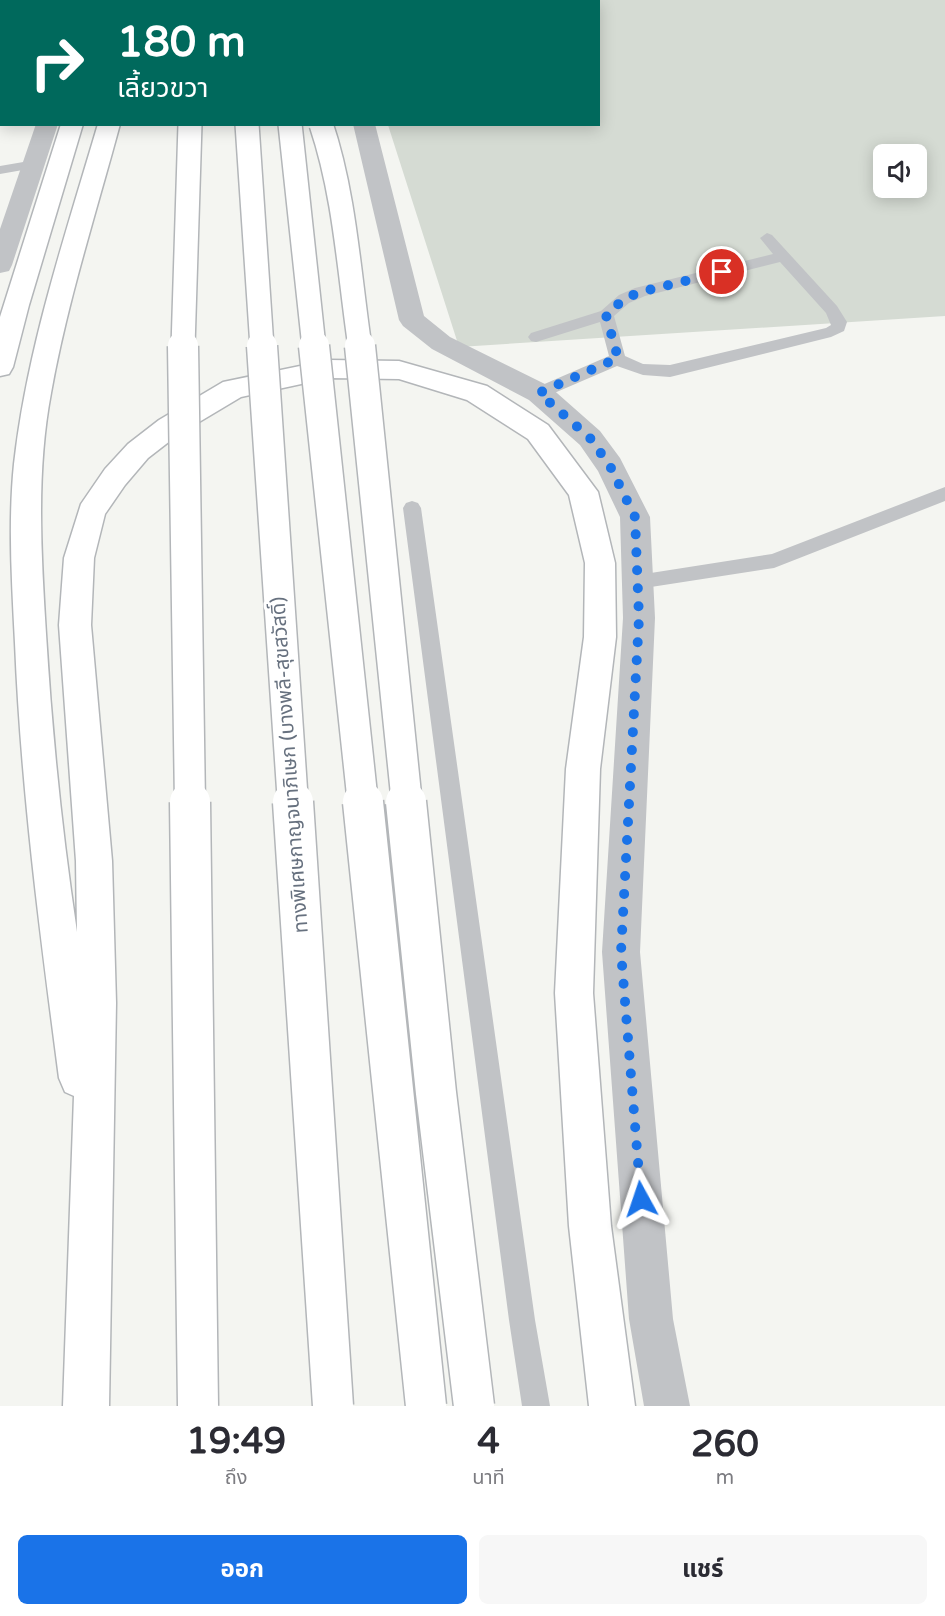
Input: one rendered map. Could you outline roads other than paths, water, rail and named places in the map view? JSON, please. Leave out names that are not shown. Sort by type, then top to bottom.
[{"type":"highway","points":[[0,367],[16,305],[71,126]]},
{"type":"highway","points":[[92,1172],[50,874],[35,725],[27,556],[28,466],[37,394],[58,306],[108,126]]},
{"type":"highway","points":[[190,126],[183,338],[198,1406]]},
{"type":"highway","name":"ทางพิเศษกาญจนาภิเษก (บางพลี-สุขสวัสดิ์)","points":[[247,126],[333,1406]]},
{"type":"highway","points":[[290,126],[394,1084],[426,1406]]},
{"type":"highway","points":[[322,126],[329,148],[340,206],[360,348],[436,1093],[474,1406]]},
{"type":"highway","points":[[86,1406],[97,991],[94,861],[75,625],[79,558],[91,512],[115,477],[138,451],[169,427],[233,389],[329,369],[399,370],[477,393],[538,432],[583,492],[600,563],[600,637],[583,770],[574,993],[590,1226],[612,1406]]},
{"type":"street","points":[[0,265],[46,126]]},
{"type":"street","points":[[364,126],[412,320],[441,343],[539,393],[590,438],[610,466],[635,517],[639,618],[621,952],[649,1298],[667,1406]]},
{"type":"lane","points":[[0,170],[35,164]]},
{"type":"lane","points":[[606,315],[618,358],[632,367],[652,373],[670,371],[831,332],[839,327],[839,322],[767,238]]},
{"type":"lane","points":[[536,337],[606,315],[624,299],[640,292],[784,256]]},
{"type":"lane","points":[[539,393],[618,358]]},
{"type":"lane","points":[[638,582],[774,561],[945,494]]},
{"type":"lane","points":[[412,508],[522,1320],[537,1406]]}]
